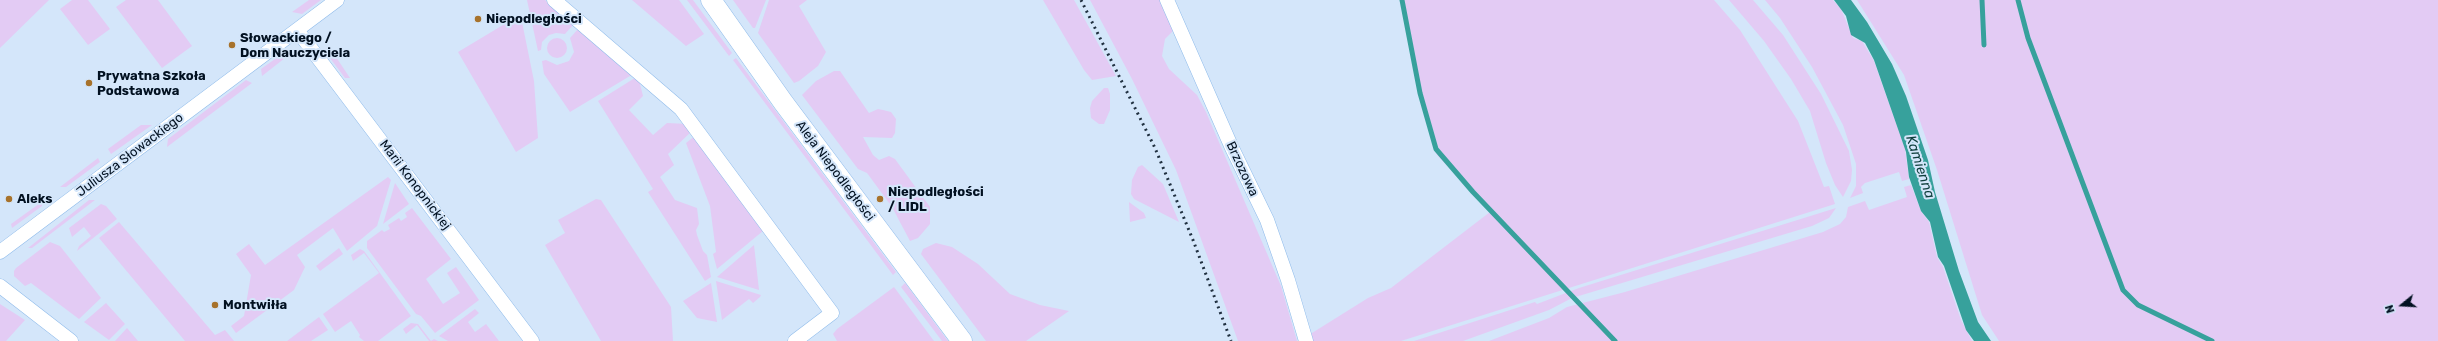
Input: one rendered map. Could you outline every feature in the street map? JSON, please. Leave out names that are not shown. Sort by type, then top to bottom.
[{"type":"street","name":"Juliusza Słowackiego","points":[[0,252],[337,0]]},
{"type":"street","points":[[554,0],[681,109],[832,313],[795,341]]},
{"type":"street","name":"Aleja Niepodległości","points":[[710,0],[783,102],[962,341]]},
{"type":"street","name":"Brzozowa","points":[[1167,0],[1232,148],[1267,220],[1288,280],[1306,341]]},
{"type":"street","name":"Marii Konopnickiej","points":[[297,30],[532,341]]},
{"type":"street","points":[[0,286],[71,341]]},
{"type":"shaded area","points":[[0,0],[49,0],[0,48]]},
{"type":"shaded area","points":[[72,0],[88,0],[110,29],[88,45],[60,9]]},
{"type":"shaded area","points":[[126,0],[158,0],[192,46],[162,68],[116,7]]},
{"type":"shaded area","points":[[309,0],[321,0],[302,14],[292,12]]},
{"type":"shaded area","points":[[527,0],[545,0],[573,25],[565,34],[556,33],[549,35],[542,42],[541,50],[538,51]]},
{"type":"shaded area","points":[[632,0],[679,0],[704,34],[686,46]]},
{"type":"shaded area","points":[[687,0],[693,0],[732,53],[729,56]]},
{"type":"shaded area","points":[[733,0],[766,0],[755,28],[753,28]]},
{"type":"shaded area","points":[[769,0],[807,0],[799,6],[826,52],[818,66],[799,81],[794,83],[758,33]]},
{"type":"shaded area","points":[[1043,0],[1074,0],[1116,76],[1092,80],[1084,70]]},
{"type":"shaded area","points":[[1090,0],[1163,0],[1171,16],[1173,31],[1165,39],[1162,56],[1169,69],[1197,95],[1206,112],[1281,286],[1297,341],[1238,341],[1176,170],[1132,79]]},
{"type":"shaded area","points":[[1400,0],[1714,0],[1740,30],[1798,121],[1824,187],[1829,186],[1835,204],[1401,341],[1311,341],[1310,335],[1312,333],[1368,298],[1391,288],[1490,212],[1437,155],[1433,147],[1420,97]]},
{"type":"shaded area","points":[[1729,0],[1753,0],[1783,35],[1821,94],[1849,151],[1852,170],[1851,181],[1843,197],[1835,185],[1826,163],[1810,111],[1791,79],[1764,41]]},
{"type":"shaded area","points":[[1765,0],[1833,0],[1841,9],[1853,38],[1862,41],[1874,61],[1905,149],[1909,179],[1902,181],[1899,172],[1865,183],[1861,187],[1863,193],[1850,198],[1856,186],[1856,164],[1843,125],[1812,67],[1780,18]]},
{"type":"shaded area","points":[[1857,0],[2438,0],[2438,341],[1999,341],[1982,315],[1937,170],[1904,75]]},
{"type":"shaded area","points":[[518,16],[522,22],[534,81],[538,138],[516,152],[458,52]]},
{"type":"shaded area","points":[[579,28],[635,73],[570,112],[544,74],[542,61],[546,60],[557,65],[569,61],[574,52],[570,38]]},
{"type":"shaded area","points":[[557,38],[564,41],[567,48],[564,55],[557,58],[550,55],[547,48],[550,41]]},
{"type":"shaded area","points":[[326,48],[332,51],[350,78],[345,78],[324,50]]},
{"type":"shaded area","points":[[282,54],[285,58],[262,76],[261,69]]},
{"type":"shaded area","points":[[736,58],[896,272],[893,275],[733,60]]},
{"type":"shaded area","points":[[834,71],[840,71],[869,113],[878,109],[883,110],[891,112],[896,119],[895,133],[892,138],[863,137],[873,155],[879,160],[889,156],[895,159],[930,207],[930,224],[918,238],[910,241],[892,207],[867,173],[858,169],[802,95],[816,81]]},
{"type":"shaded area","points":[[638,76],[643,96],[629,110],[653,135],[667,123],[688,124],[694,129],[668,154],[674,165],[660,177],[675,200],[697,208],[699,224],[696,230],[697,235],[703,251],[707,255],[711,277],[705,281],[648,192],[653,189],[598,101]]},
{"type":"shaded area","points":[[246,80],[252,83],[167,147],[168,139]]},
{"type":"shaded area","points":[[1104,88],[1108,88],[1110,94],[1110,110],[1104,124],[1099,124],[1091,118],[1090,108],[1092,101]]},
{"type":"shaded area","points":[[141,125],[152,125],[111,154],[108,149]]},
{"type":"shaded area","points":[[696,135],[763,231],[717,269],[713,254],[716,252],[710,206],[686,143]]},
{"type":"shaded area","points":[[98,158],[100,162],[66,187],[60,187]]},
{"type":"shaded area","points":[[1142,165],[1163,184],[1179,222],[1134,199],[1131,194],[1132,180],[1138,167]]},
{"type":"shaded area","points":[[388,177],[391,180],[377,226],[347,251],[333,228],[297,255],[305,267],[294,290],[236,333],[231,326],[244,316],[251,275],[236,254],[249,244],[265,265]]},
{"type":"shaded area","points":[[395,183],[409,204],[383,224]]},
{"type":"shaded area","points":[[1911,185],[1921,211],[1929,222],[1937,257],[1943,267],[1961,320],[1972,341],[1489,341],[1549,318],[1567,307],[1625,292],[1823,232],[1840,224],[1846,217],[1848,207],[1865,201],[1869,210],[1907,197],[1904,187]]},
{"type":"shaded area","points":[[596,199],[601,200],[671,307],[673,341],[601,341],[545,245],[565,233],[558,220]]},
{"type":"shaded area","points":[[89,200],[95,200],[32,248],[28,248]]},
{"type":"shaded area","points":[[43,201],[42,206],[12,228],[11,224]]},
{"type":"shaded area","points":[[1129,202],[1144,213],[1146,218],[1130,222]]},
{"type":"shaded area","points":[[101,204],[106,206],[117,219],[77,251],[79,246],[91,236],[84,227],[72,237],[69,228]]},
{"type":"shaded area","points":[[412,208],[451,259],[426,279],[443,304],[460,293],[447,273],[456,267],[479,300],[435,333],[421,316],[416,314],[367,248],[367,241],[382,230],[384,232],[390,229],[388,225],[399,218],[401,221],[407,217],[405,213]]},
{"type":"shaded area","points":[[1836,208],[1829,218],[1812,226],[1572,298],[1549,310],[1463,341],[1414,341],[1535,302],[1537,304],[1579,288]]},
{"type":"shaded area","points":[[119,222],[215,335],[225,330],[234,341],[185,341],[99,238]]},
{"type":"shaded area","points":[[50,242],[60,246],[101,298],[79,319],[31,283],[25,286],[14,276],[14,271],[16,268]]},
{"type":"shaded area","points":[[936,243],[952,247],[978,264],[1010,294],[1040,305],[1069,311],[1026,341],[986,341],[921,254],[923,249]]},
{"type":"shaded area","points":[[754,245],[759,290],[717,277]]},
{"type":"shaded area","points":[[339,248],[343,254],[320,271],[316,266]]},
{"type":"shaded area","points":[[360,249],[364,251],[411,316],[378,341],[364,341],[359,337],[360,335],[351,321],[335,332],[323,314],[379,273],[364,253],[353,261],[351,255]]},
{"type":"shaded area","points":[[716,281],[761,295],[753,303],[749,299],[722,320]]},
{"type":"shaded area","points":[[711,283],[717,322],[697,318],[683,301]]},
{"type":"shaded area","points":[[905,283],[948,341],[942,341],[901,287]]},
{"type":"shaded area","points":[[894,287],[934,341],[837,341],[833,334],[837,329]]},
{"type":"shaded area","points":[[106,303],[125,324],[109,340],[84,322]]},
{"type":"shaded area","points":[[0,304],[25,320],[6,341],[0,341]]},
{"type":"shaded area","points":[[475,309],[479,313],[468,322],[475,332],[486,324],[499,341],[448,341],[439,336]]},
{"type":"shaded area","points":[[319,317],[328,330],[311,341],[287,341]]},
{"type":"shaded area","points":[[411,323],[418,324],[431,341],[429,341],[417,325],[406,334],[403,329]]},
{"type":"shaded area","points":[[127,328],[138,341],[115,341]]},
{"type":"water","name":"Kamienna","points":[[1834,0],[1851,0],[1867,22],[1892,64],[1906,96],[1928,160],[1935,192],[1959,271],[1978,322],[1991,341],[1974,341],[1966,330],[1944,266],[1938,257],[1930,222],[1921,211],[1909,177],[1906,152],[1874,60],[1865,43],[1851,35],[1846,16]]},
{"type":"waterway","points":[[1402,0],[1420,93],[1436,149],[1473,192],[1615,341]]},
{"type":"waterway","points":[[1982,0],[1984,45]]},
{"type":"waterway","points":[[2018,0],[2028,38],[2123,290],[2138,305],[2212,341]]},
{"type":"railway","points":[[1081,0],[1155,148],[1193,240],[1231,341]]},
{"type":"place","name":"Niepodległości","points":[[478,19]]},
{"type":"place","name":"Słowackiego / Dom Nauczyciela","points":[[232,45]]},
{"type":"place","name":"Prywatna Szkoła Podstawowa","points":[[89,83]]},
{"type":"place","name":"Aleks","points":[[9,199]]},
{"type":"place","name":"Niepodległości / LIDL","points":[[880,199]]},
{"type":"place","name":"Montwiłła","points":[[215,305]]}]
